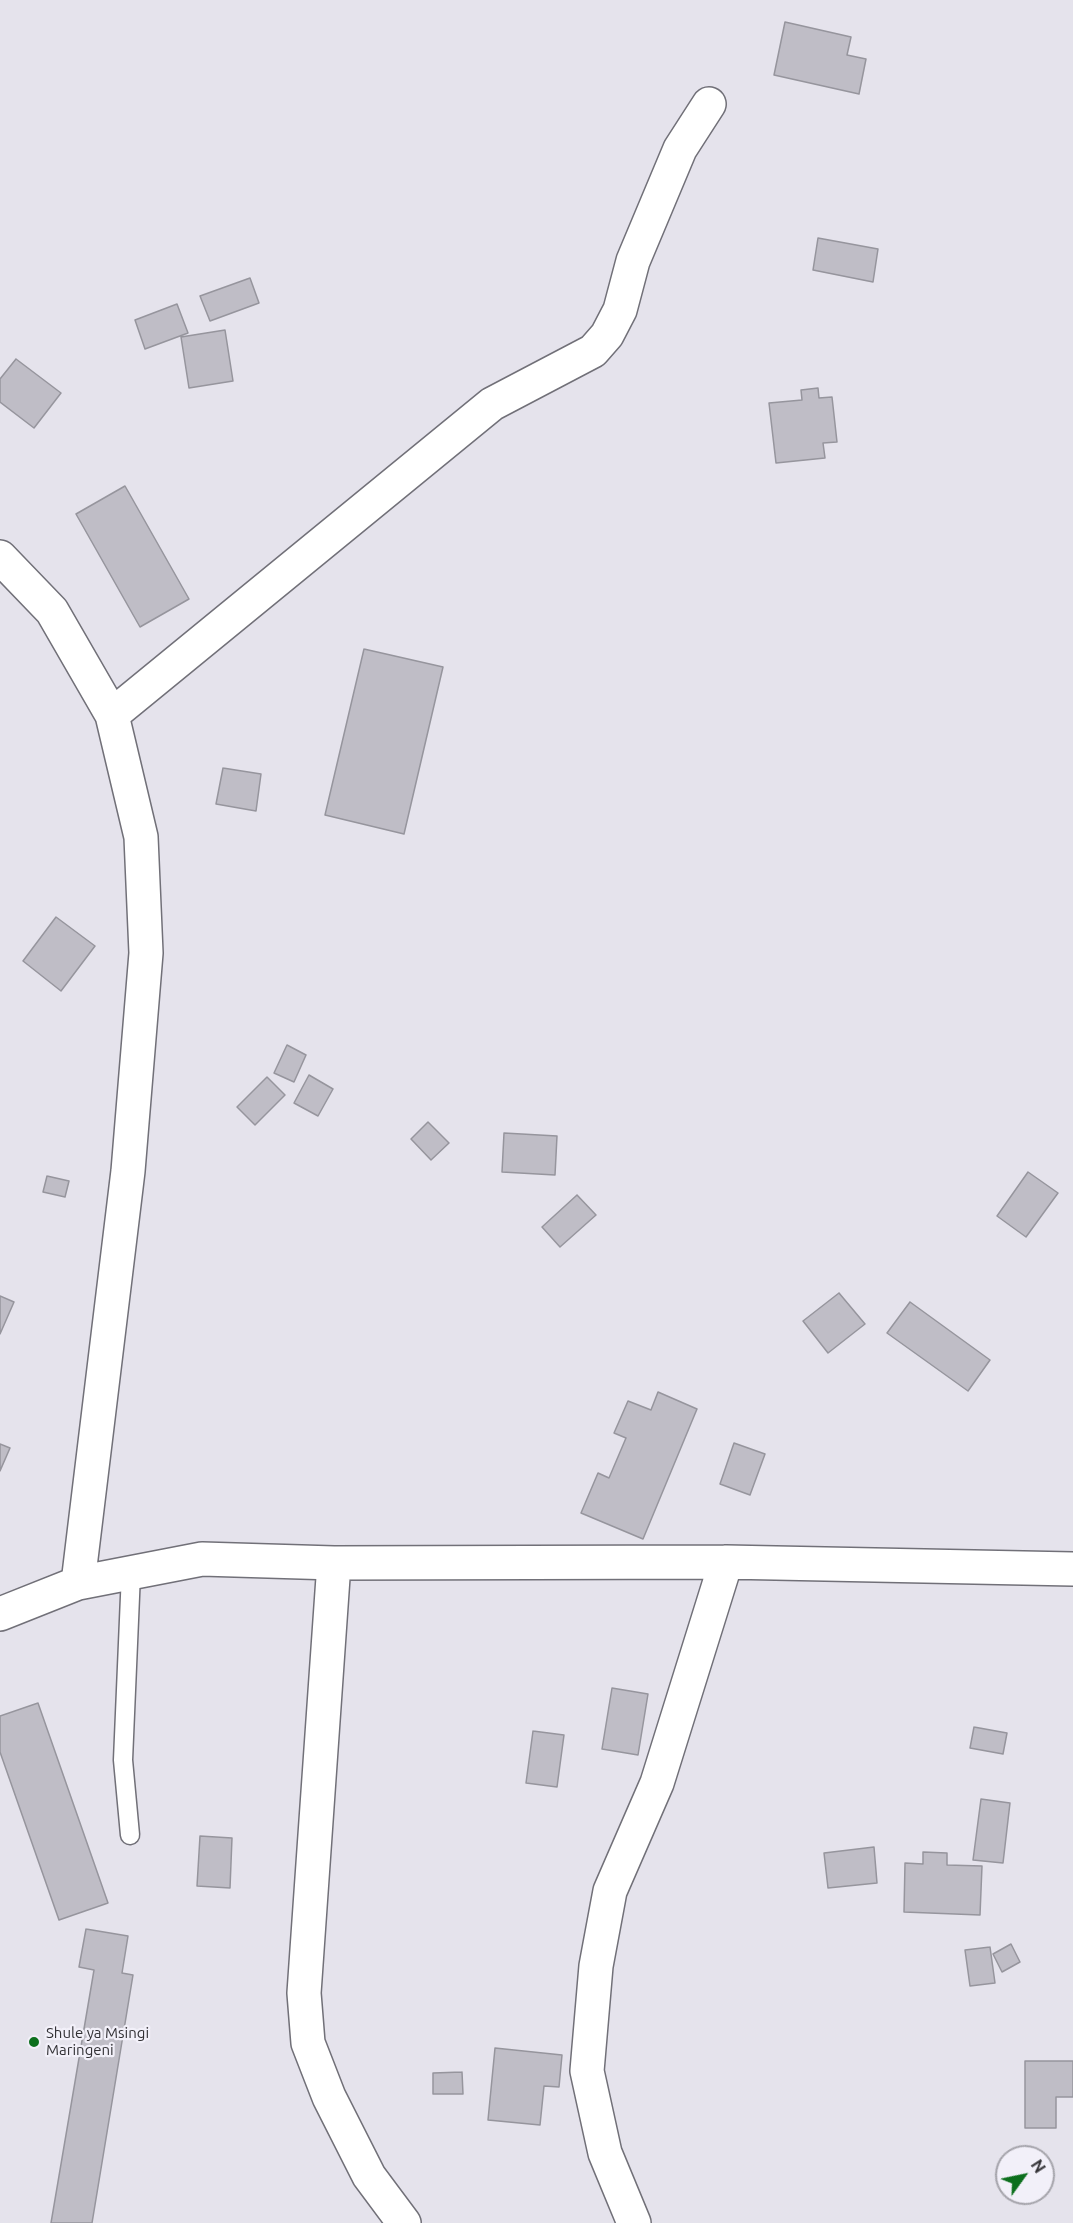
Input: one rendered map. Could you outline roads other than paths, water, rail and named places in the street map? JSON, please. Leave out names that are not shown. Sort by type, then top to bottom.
[{"type":"street","points":[[112,715],[492,405],[593,351],[608,334],[620,310],[633,261],[680,149],[709,104]]},
{"type":"street","points":[[0,557],[52,611],[112,715],[141,837],[146,953],[128,1171],[78,1583]]},
{"type":"street","points":[[0,1614],[78,1583],[202,1559],[334,1563],[726,1562],[1073,1569]]},
{"type":"street","points":[[634,2223],[605,2153],[587,2071],[596,1966],[610,1892],[657,1783],[726,1562]]},
{"type":"street","points":[[334,1563],[303,1993],[308,2043],[330,2097],[369,2176],[404,2223]]},
{"type":"lane","points":[[130,1835],[123,1760],[131,1573]]},
{"type":"place","name":"Shule ya Msingi Maringeni","points":[[34,2042]]}]
